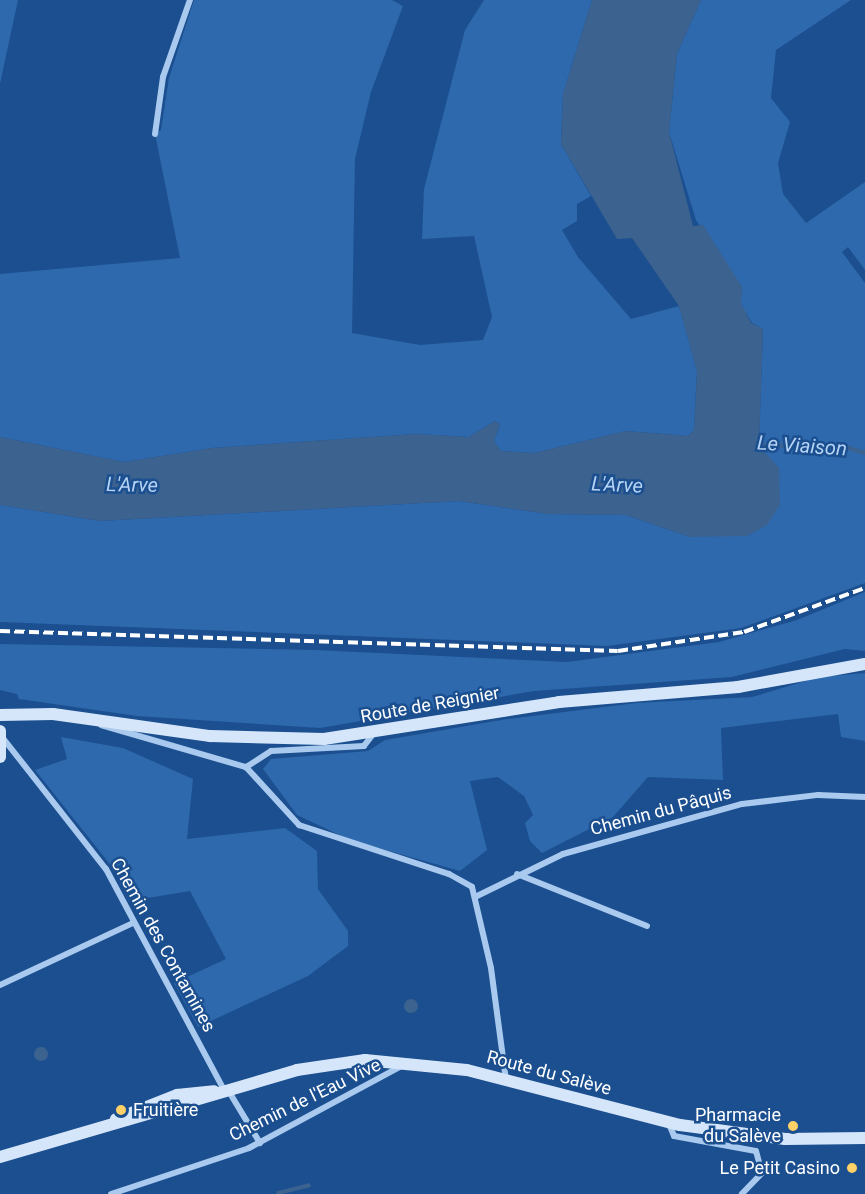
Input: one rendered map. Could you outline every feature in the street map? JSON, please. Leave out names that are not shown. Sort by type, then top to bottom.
[{"type":"main road","name":"Route de Reignier","points":[[0,715],[90,719],[248,738],[374,733],[559,702],[738,687],[865,664]]},
{"type":"main road","points":[[0,733],[0,757]]},
{"type":"main road","name":"Route du Salève","points":[[0,1157],[99,1128],[154,1102],[226,1090],[328,1063],[405,1062],[506,1080],[669,1124],[785,1138],[865,1138]]},
{"type":"street","points":[[155,134],[163,77],[190,0]]},
{"type":"street","points":[[90,719],[118,734],[246,767],[299,825],[450,874],[465,881],[475,897],[506,1080]]},
{"type":"street","name":"Chemin des Contamines","points":[[0,733],[106,869],[133,923],[226,1090],[260,1143]]},
{"type":"street","points":[[246,767],[271,751],[364,746],[374,733]]},
{"type":"street","name":"Chemin du Pâquis","points":[[475,897],[517,874],[580,848],[742,804],[818,795],[865,797]]},
{"type":"street","points":[[517,874],[647,926]]},
{"type":"street","points":[[0,985],[133,923]]},
{"type":"street","name":"Chemin de l'Eau Vive","points":[[111,1194],[260,1143],[405,1062]]},
{"type":"street","points":[[669,1124],[674,1136],[756,1151],[762,1173],[742,1194]]},
{"type":"shaded area","points":[[0,0],[18,0],[0,84]]},
{"type":"shaded area","points":[[194,0],[392,0],[403,6],[371,92],[355,159],[352,333],[420,345],[483,340],[492,317],[474,236],[422,239],[424,189],[465,30],[484,0],[592,0],[563,94],[561,144],[591,196],[577,204],[577,221],[562,230],[578,257],[631,319],[679,306],[697,371],[694,430],[688,436],[626,431],[534,453],[501,451],[494,441],[500,424],[495,421],[469,437],[416,434],[212,448],[124,462],[0,437],[0,274],[180,258],[155,134],[161,130],[169,78]]},
{"type":"shaded area","points":[[701,0],[851,0],[776,50],[771,98],[790,122],[778,163],[783,194],[806,223],[865,182],[865,270],[848,247],[842,252],[865,283],[865,583],[741,628],[607,646],[0,622],[0,505],[100,521],[459,501],[548,514],[626,515],[690,537],[757,531],[770,463],[759,446],[763,329],[752,323],[740,303],[742,287],[696,220],[669,132],[677,54]]},
{"type":"shaded area","points":[[865,592],[865,651],[845,649],[732,677],[534,691],[320,728],[137,716],[19,699],[17,694],[0,690],[0,644],[316,650],[567,662],[719,642],[797,620]]},
{"type":"shaded area","points":[[865,673],[865,741],[841,737],[838,714],[721,728],[723,780],[648,777],[613,817],[542,853],[530,841],[525,823],[533,815],[524,796],[498,777],[470,781],[487,850],[460,871],[350,840],[297,815],[263,769],[271,759],[368,751],[385,740],[507,719],[636,703],[752,697],[819,677]]},
{"type":"shaded area","points":[[61,737],[123,748],[193,779],[187,839],[285,828],[317,851],[318,889],[348,931],[348,946],[308,976],[198,1027],[174,983],[226,959],[190,891],[129,901],[109,863],[35,770],[67,759]]},
{"type":"water","name":"L'Arve","points":[[592,0],[701,0],[677,54],[669,132],[693,226],[703,225],[742,287],[741,303],[751,323],[763,329],[759,446],[779,468],[780,505],[767,525],[747,536],[690,537],[626,515],[548,514],[459,501],[100,521],[0,505],[0,437],[124,462],[212,448],[416,434],[469,437],[495,421],[500,424],[494,441],[501,451],[534,453],[626,431],[688,436],[694,430],[697,372],[679,306],[632,238],[617,239],[561,144],[563,94]]},
{"type":"water","points":[[411,999],[416,1001],[418,1006],[416,1011],[411,1013],[406,1011],[404,1006],[406,1001]]},
{"type":"water","points":[[38,1047],[44,1047],[48,1054],[44,1061],[38,1061],[34,1057],[34,1051]]},
{"type":"water","points":[[310,1183],[311,1187],[282,1194],[277,1194],[276,1191]]},
{"type":"waterway","name":"Le Viaison","points":[[756,445],[846,447],[865,453]]},
{"type":"railway","points":[[0,631],[618,651],[744,632],[865,588]]},
{"type":"place","name":"Fruitière","points":[[121,1110]]},
{"type":"place","name":"Pharmacie du Salève","points":[[793,1126]]},
{"type":"place","name":"Le Petit Casino","points":[[852,1168]]}]
